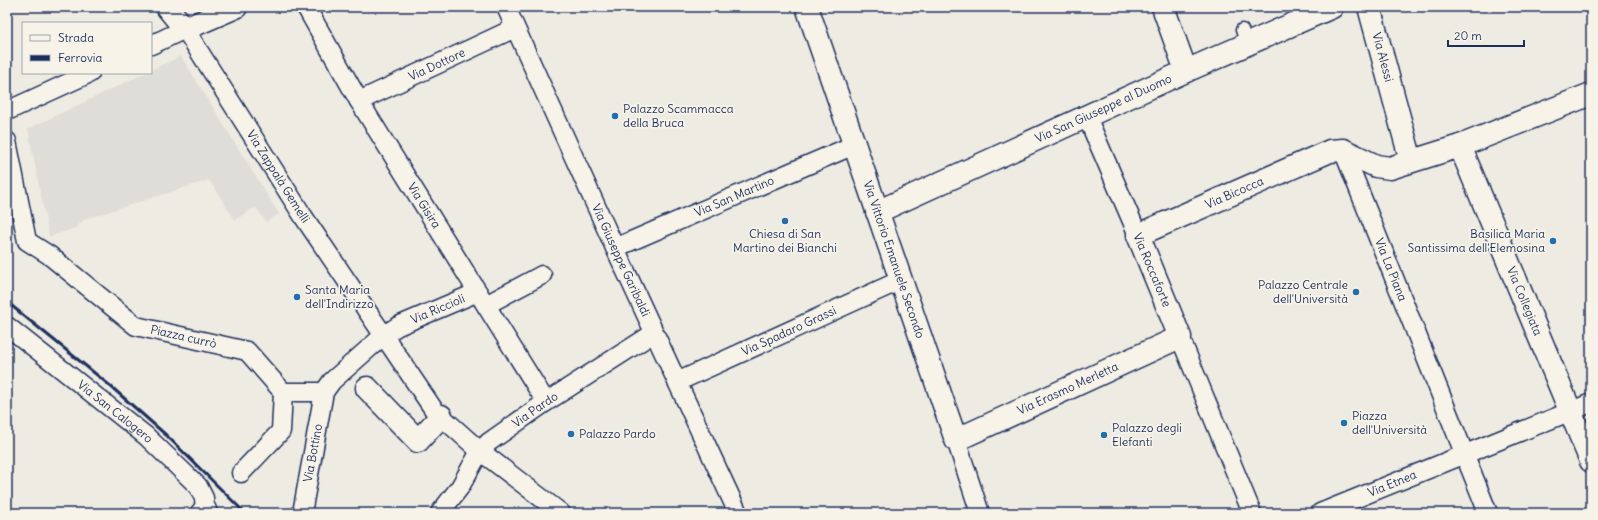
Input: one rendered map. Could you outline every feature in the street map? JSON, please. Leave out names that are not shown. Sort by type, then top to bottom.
[{"type":"street","points":[[167,7],[185,29]]},
{"type":"street","points":[[152,45],[236,7]]},
{"type":"street","name":"Via Gisira","points":[[306,7],[359,101],[546,402]]},
{"type":"street","name":"Via Giuseppe Garibaldi","points":[[506,7],[615,248],[738,513]]},
{"type":"street","name":"Via Vittorio Emanuele Secondo","points":[[807,7],[980,513]]},
{"type":"street","points":[[1163,7],[1186,71]]},
{"type":"street","name":"Via San Giuseppe al Duomo","points":[[877,212],[1186,71],[1245,37],[1332,7]]},
{"type":"street","name":"Via Alessi","points":[[1369,7],[1411,161]]},
{"type":"street","name":"Via Dottore","points":[[359,101],[515,28]]},
{"type":"street","name":"Via Zappalà Gemelli","points":[[185,29],[304,216],[385,328],[434,410],[480,451],[561,513]]},
{"type":"street","points":[[7,111],[88,74]]},
{"type":"street","points":[[1337,150],[1376,166],[1390,168],[1460,146],[1591,94]]},
{"type":"street","name":"Via Roccaforte","points":[[1087,117],[1217,424],[1252,513]]},
{"type":"street","name":"Piazza currò","points":[[7,141],[28,241],[49,255],[136,326],[247,351],[283,392]]},
{"type":"street","name":"Via San Martino","points":[[615,248],[854,145]]},
{"type":"street","name":"Via Collegiata","points":[[1460,146],[1591,461]]},
{"type":"street","name":"Via Bicocca","points":[[1138,235],[1337,150]]},
{"type":"street","name":"Via La Piana","points":[[1337,150],[1363,198],[1419,341],[1472,451],[1488,513]]},
{"type":"street","name":"Via Riccioli","points":[[324,392],[332,381],[385,328],[482,298],[542,275]]},
{"type":"street","name":"Via Spadaro Grassi","points":[[677,382],[901,280]]},
{"type":"street","name":"Via San Calogero","points":[[7,326],[146,436],[198,486],[204,498],[204,512]]},
{"type":"street","name":"Via Pardo","points":[[440,513],[460,486],[480,451],[489,442],[546,402],[654,333]]},
{"type":"street","name":"Via Erasmo Merletta","points":[[956,440],[1180,337]]},
{"type":"street","points":[[367,388],[418,441],[441,416]]},
{"type":"street","points":[[241,473],[281,431],[283,392],[324,392]]},
{"type":"street","name":"Via Bottino","points":[[302,513],[324,392]]},
{"type":"street","name":"Via Etnea","points":[[1320,513],[1591,403]]},
{"type":"shaded area","points":[[181,56],[279,214],[266,222],[256,207],[235,220],[209,180],[85,219],[75,228],[49,237],[28,129],[143,74],[152,74],[152,70]]},
{"type":"railway","points":[[7,302],[108,384],[166,435],[245,513]]},
{"type":"place","name":"Palazzo Scammacca della Bruca","points":[[615,116]]},
{"type":"place","name":"Chiesa di San Martino dei Bianchi","points":[[785,221]]},
{"type":"place","name":"Basilica Maria Santissima dell'Elemosina","points":[[1553,241]]},
{"type":"place","name":"Palazzo Centrale dell'Università","points":[[1356,292]]},
{"type":"place","name":"Santa Maria dell'Indirizzo","points":[[297,297]]},
{"type":"place","name":"Piazza dell'Università","points":[[1344,423]]},
{"type":"place","name":"Palazzo Pardo","points":[[571,434]]},
{"type":"place","name":"Palazzo degli Elefanti","points":[[1104,435]]}]
